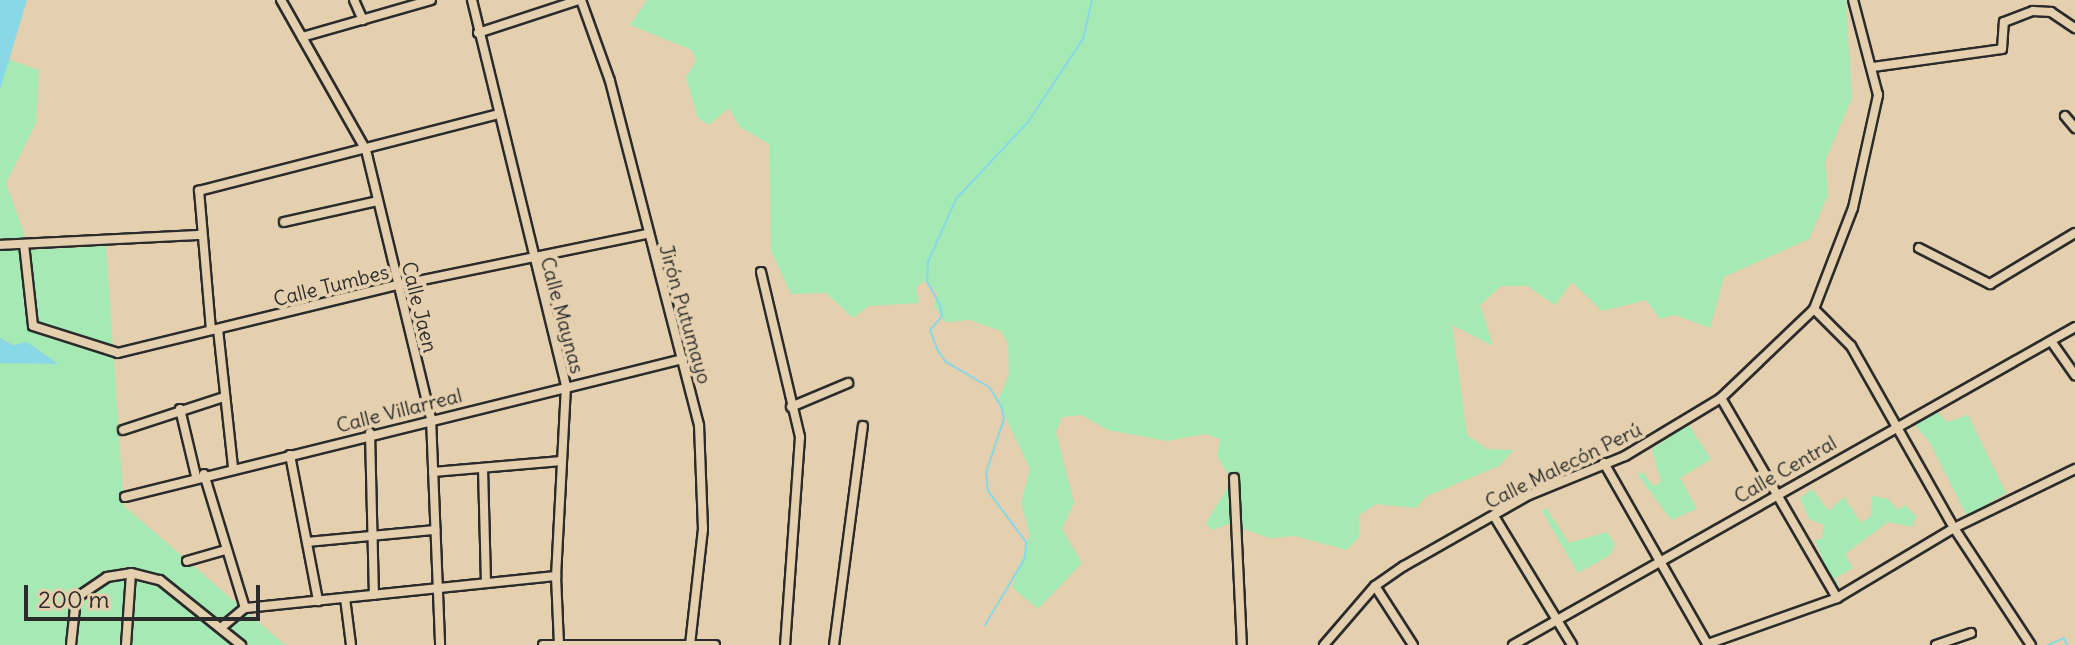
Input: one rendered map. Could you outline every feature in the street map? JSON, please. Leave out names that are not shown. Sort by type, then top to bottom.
[{"type":"street","name":"Calle Jaen","points":[[281,0],[366,150],[431,418],[440,645]]},
{"type":"street","points":[[354,0],[363,20]]},
{"type":"street","points":[[302,37],[413,2],[431,0]]},
{"type":"street","name":"Calle Maynas","points":[[472,0],[495,115],[566,386],[556,576],[559,644]]},
{"type":"street","points":[[478,33],[580,0]]},
{"type":"street","name":"Jirón Putumayo","points":[[580,0],[610,81],[647,234],[683,359],[705,469],[690,644]]},
{"type":"street","points":[[1853,0],[1854,24],[1873,67],[1878,95],[1859,186],[1814,309],[1851,346],[1954,528],[2031,645]]},
{"type":"street","points":[[1873,67],[2002,49],[2004,22],[2033,11],[2051,12],[2075,28]]},
{"type":"street","points":[[233,467],[199,235],[199,191],[495,115]]},
{"type":"street","points":[[2065,116],[2075,128]]},
{"type":"street","points":[[284,222],[378,201]]},
{"type":"street","points":[[1919,248],[1994,283],[2075,233]]},
{"type":"street","name":"Calle Tumbes","points":[[24,244],[33,326],[118,353],[398,285],[647,234]]},
{"type":"street","points":[[0,245],[199,235]]},
{"type":"street","points":[[761,272],[800,437],[798,522],[785,645]]},
{"type":"street","name":"Calle Malecón Perú","points":[[1324,645],[1375,586],[1494,516],[1604,463],[1721,398],[1814,309]]},
{"type":"street","name":"Calle Central","points":[[1513,645],[1658,563],[1775,491],[2075,327]]},
{"type":"street","points":[[2051,341],[2075,375]]},
{"type":"street","name":"Calle Villarreal","points":[[125,497],[200,475],[683,359]]},
{"type":"street","points":[[791,407],[848,383]]},
{"type":"street","points":[[123,430],[221,398]]},
{"type":"street","points":[[1721,398],[1837,598]]},
{"type":"street","points":[[180,409],[245,608]]},
{"type":"street","points":[[834,645],[863,426]]},
{"type":"street","points":[[370,433],[374,595]]},
{"type":"street","points":[[290,455],[318,601]]},
{"type":"street","points":[[433,472],[562,461]]},
{"type":"street","points":[[1604,463],[1658,563],[1708,645],[1837,598],[1954,528],[2075,469]]},
{"type":"street","points":[[483,468],[486,583]]},
{"type":"street","points":[[1234,478],[1242,645]]},
{"type":"street","points":[[1494,516],[1572,645]]},
{"type":"street","points":[[307,542],[435,530]]},
{"type":"street","points":[[187,561],[225,550]]},
{"type":"street","points":[[126,645],[131,573]]},
{"type":"street","points":[[71,645],[76,598],[107,577],[131,573],[160,580],[185,606],[222,627],[240,645]]},
{"type":"street","points":[[222,627],[245,608],[556,576]]},
{"type":"street","points":[[1375,586],[1413,645]]},
{"type":"street","points":[[345,598],[351,645]]},
{"type":"street","points":[[1338,632],[1340,645]]},
{"type":"street","points":[[1936,645],[1971,633]]},
{"type":"street","points":[[543,645],[715,645]]},
{"type":"green space","points":[[647,0],[1846,0],[1852,98],[1825,161],[1828,195],[1809,239],[1724,277],[1710,328],[1675,315],[1660,319],[1646,300],[1602,311],[1572,282],[1555,305],[1527,286],[1501,286],[1480,305],[1493,346],[1452,325],[1467,435],[1487,449],[1514,450],[1499,466],[1427,496],[1416,508],[1376,504],[1359,515],[1359,537],[1347,550],[1295,536],[1269,538],[1229,524],[1211,530],[1206,523],[1232,480],[1217,456],[1220,439],[1206,434],[1167,441],[1108,430],[1081,415],[1062,417],[1056,432],[1074,503],[1062,529],[1082,563],[1038,609],[1012,587],[1030,535],[1021,503],[1030,469],[998,401],[1009,374],[1008,343],[1001,331],[970,320],[945,322],[934,306],[938,293],[925,281],[916,287],[919,303],[869,306],[853,318],[826,293],[791,294],[771,251],[769,144],[740,127],[729,108],[709,125],[698,118],[686,77],[696,61],[692,50],[630,25]]},
{"type":"green space","points":[[7,59],[39,70],[36,123],[6,183],[30,250],[106,246],[124,506],[285,645],[0,645],[0,363],[56,364],[27,342],[13,345],[0,338],[0,90]]},
{"type":"green space","points":[[1936,411],[1947,422],[1968,415],[2006,493],[1967,516],[1930,443],[1913,422]]},
{"type":"green space","points":[[1688,424],[1711,459],[1680,478],[1697,509],[1671,520],[1638,475],[1643,472],[1653,486],[1661,482],[1652,449]]},
{"type":"green space","points":[[1812,489],[1829,511],[1844,497],[1861,523],[1871,516],[1872,496],[1888,499],[1898,510],[1905,505],[1916,516],[1912,527],[1888,522],[1845,554],[1853,568],[1835,578],[1841,590],[1834,589],[1815,540],[1822,539],[1824,525],[1809,519],[1800,498]]},
{"type":"green space","points":[[1546,508],[1569,543],[1607,532],[1615,544],[1610,555],[1578,573],[1542,511]]},
{"type":"water","points":[[0,0],[27,0],[0,90]]},
{"type":"water","points":[[0,338],[13,345],[27,342],[58,364],[0,363]]},
{"type":"waterway","points":[[985,625],[1025,558],[1026,542],[988,491],[986,473],[1004,419],[1001,406],[989,387],[946,362],[937,349],[930,330],[942,316],[940,305],[927,282],[928,262],[956,199],[1028,122],[1083,39],[1092,0]]},
{"type":"waterway","points":[[2048,645],[2064,638],[2067,645]]}]
